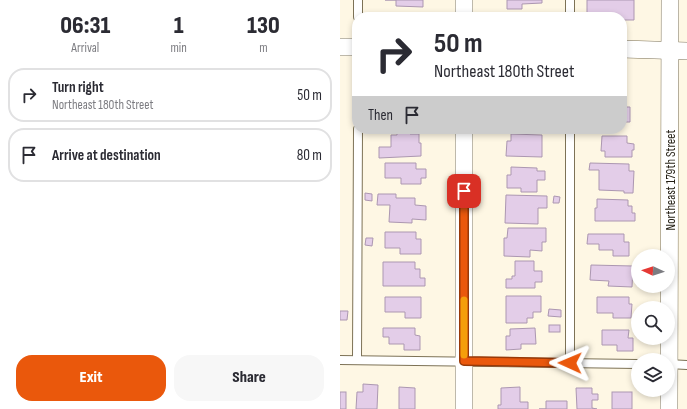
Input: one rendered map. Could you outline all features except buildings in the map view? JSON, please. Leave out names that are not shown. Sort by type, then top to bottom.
[{"type":"street","points":[[464,0],[464,12]]},
{"type":"street","name":"Northeast 179th Street","points":[[669,353],[679,51],[670,0]]},
{"type":"street","points":[[340,47],[352,47]]},
{"type":"street","points":[[627,50],[679,51]]},
{"type":"street","points":[[464,134],[464,409]]},
{"type":"street","name":"Northeast 179th Street","points":[[669,397],[669,409]]},
{"type":"lane","points":[[358,0],[358,12]]},
{"type":"lane","points":[[570,0],[570,12]]},
{"type":"lane","points":[[357,360],[358,134]]},
{"type":"lane","points":[[570,134],[570,363]]},
{"type":"lane","points":[[340,360],[631,364]]},
{"type":"lane","points":[[675,364],[687,364]]},
{"type":"slow traffic","points":[[464,300],[464,355]]},
{"type":"route","points":[[464,191],[464,361],[570,363]]}]
